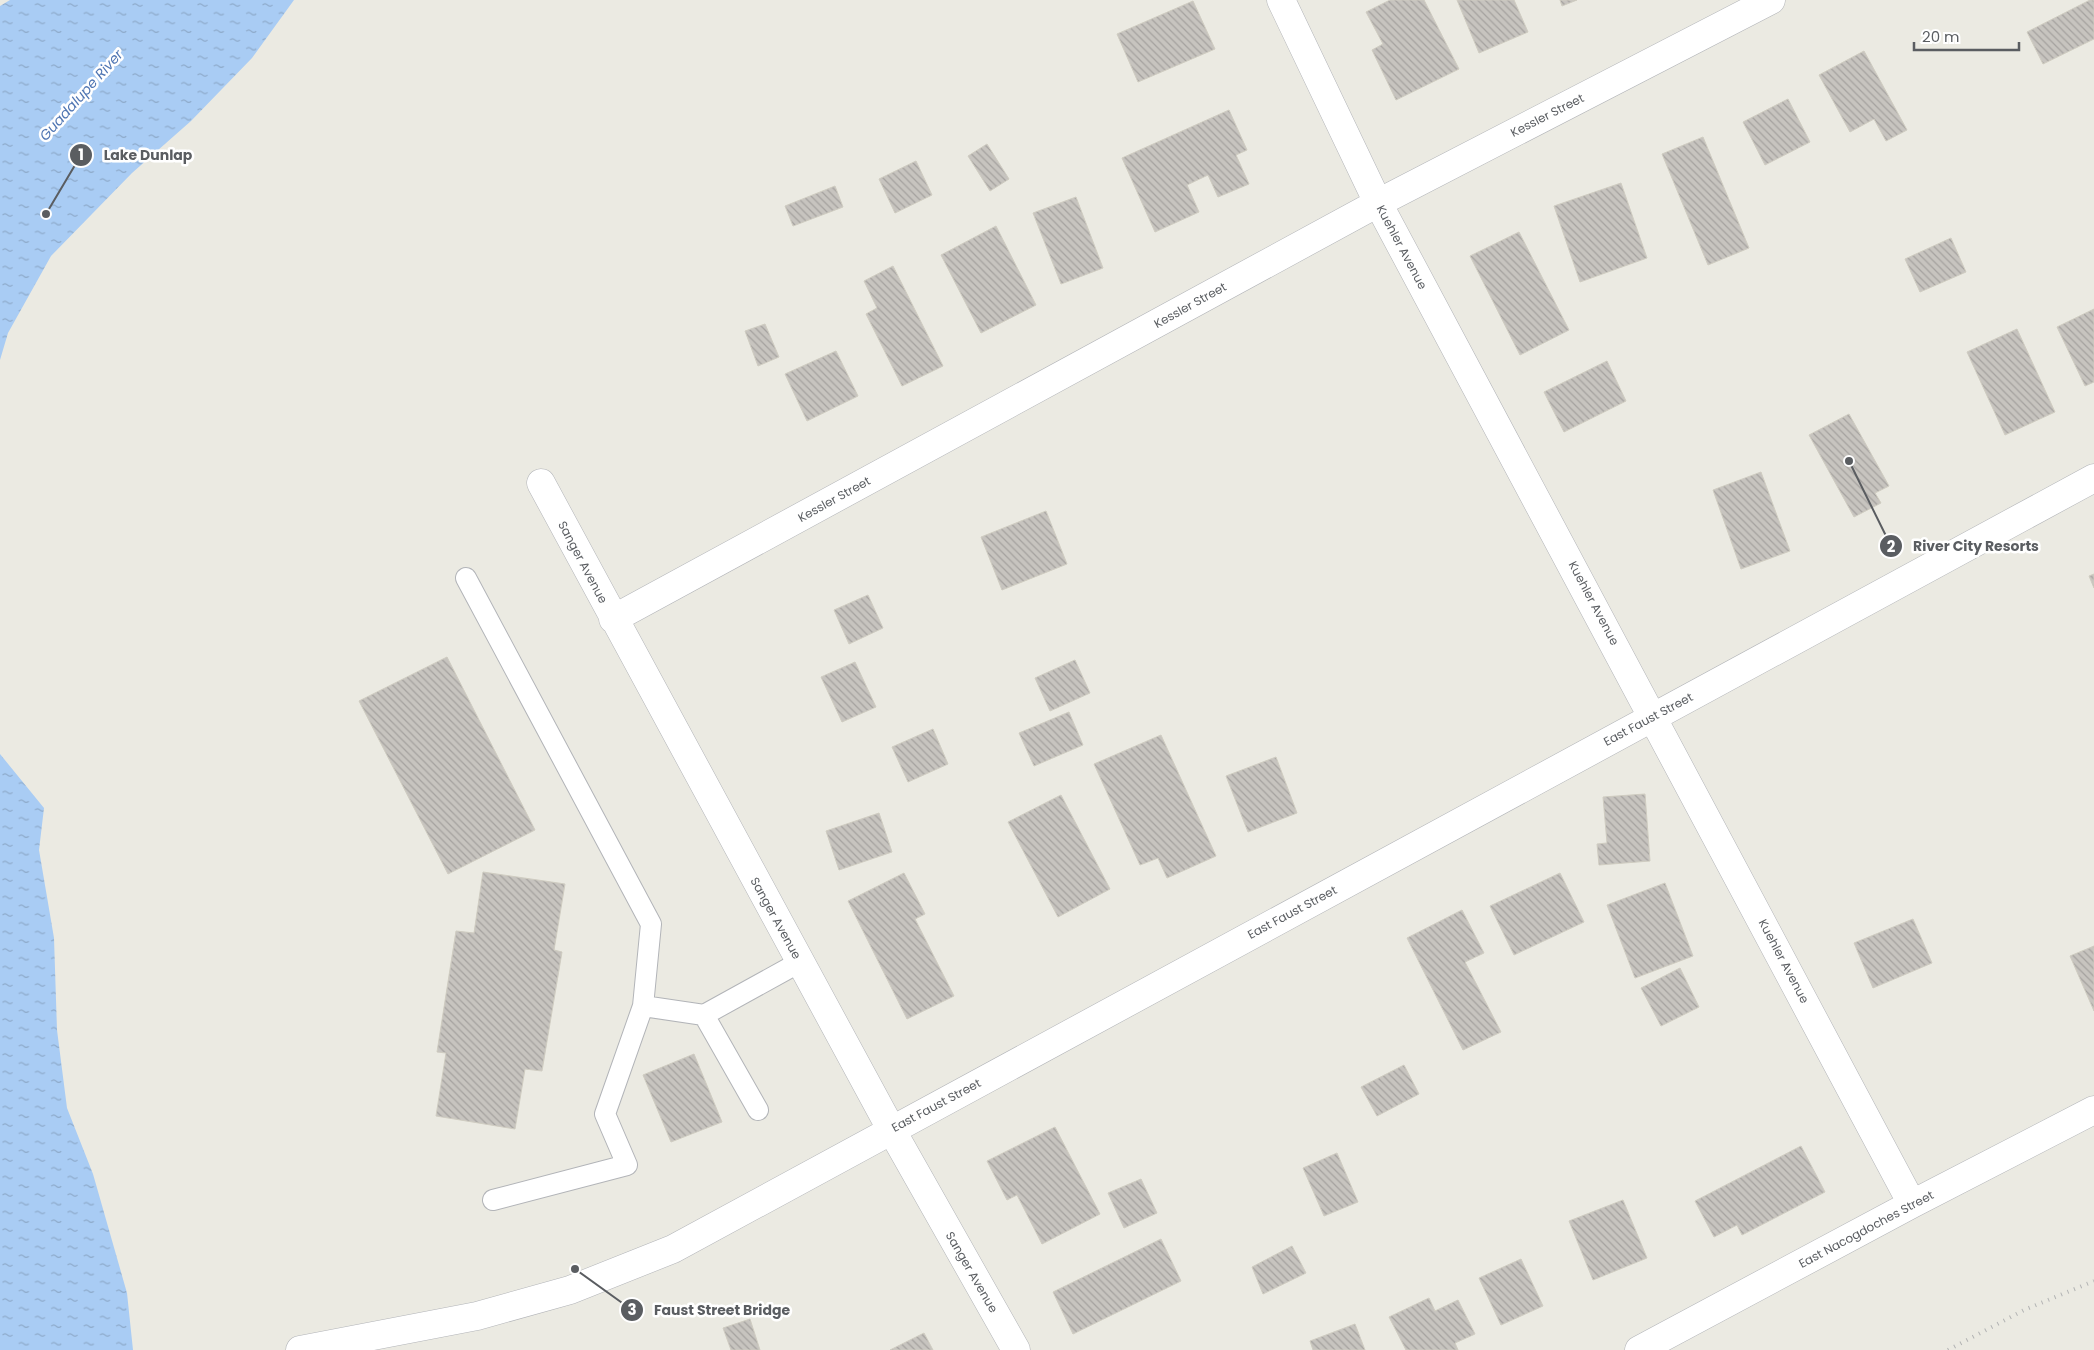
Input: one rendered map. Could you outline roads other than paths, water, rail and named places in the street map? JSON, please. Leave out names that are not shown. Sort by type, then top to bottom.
[{"type":"street","name":"Kuehler Avenue","points":[[1281,0],[1378,203],[1654,716],[1912,1204]]},
{"type":"street","name":"Kessler Street","points":[[613,619],[1378,203],[1771,0]]},
{"type":"street","name":"East Faust Street","points":[[300,1350],[477,1316],[570,1290],[673,1249],[891,1129],[2094,478]]},
{"type":"street","name":"Sanger Avenue","points":[[541,483],[891,1129],[1016,1350]]},
{"type":"street","name":"East Nacogdoches Street","points":[[1639,1350],[1912,1204],[2094,1110]]},
{"type":"lane","points":[[466,578],[651,924],[643,1006],[605,1114],[627,1165],[493,1200]]},
{"type":"lane","points":[[643,1006],[704,1015],[800,962]]},
{"type":"lane","points":[[704,1015],[758,1110]]},
{"type":"water","name":"Guadalupe River","points":[[10,0],[294,0],[252,58],[191,121],[132,173],[51,256],[8,333],[0,360],[0,6]]},
{"type":"water","points":[[0,754],[44,808],[39,850],[54,938],[57,1030],[67,1108],[93,1174],[127,1293],[133,1350],[0,1350]]},
{"type":"railway","points":[[1948,1350],[2024,1310],[2094,1281]]},
{"type":"place","name":"Lake Dunlap","points":[[46,214]]},
{"type":"place","name":"River City Resorts","points":[[1849,461]]},
{"type":"place","name":"Faust Street Bridge","points":[[575,1269]]}]
